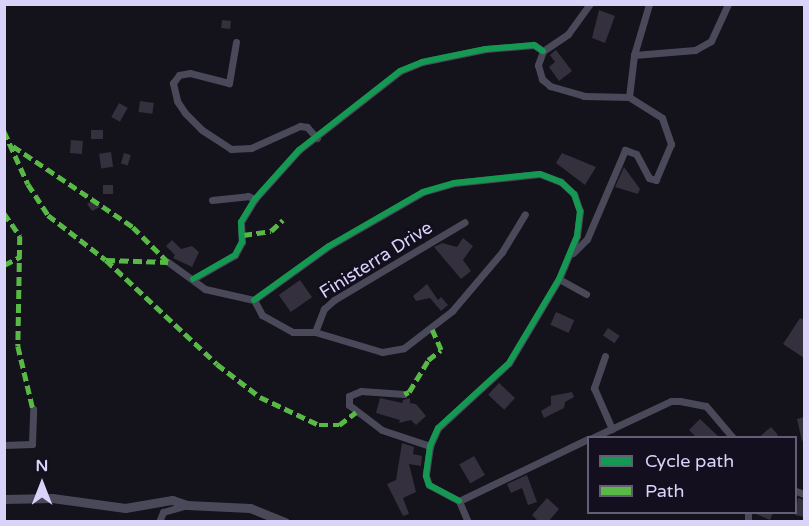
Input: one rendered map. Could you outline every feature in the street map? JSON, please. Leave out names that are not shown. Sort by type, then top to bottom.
[{"type":"street","points":[[571,255],[587,239],[625,150],[636,154],[653,179],[659,177],[668,159],[671,144],[664,120],[629,97],[584,96],[550,86],[542,79],[538,65],[543,51],[568,34],[590,4]]},
{"type":"street","points":[[629,97],[634,55],[649,4]]},
{"type":"street","points":[[634,55],[695,50],[711,41],[728,4]]},
{"type":"street","points":[[236,42],[229,83],[190,73],[179,75],[173,83],[177,100],[185,113],[202,130],[231,149],[251,148],[300,126],[307,128],[317,138]]},
{"type":"street","points":[[193,279],[235,255],[242,242],[241,222],[255,199],[299,150],[408,67],[486,49],[534,45],[543,51]]},
{"type":"street","points":[[168,262],[214,292],[254,300],[396,205],[454,183],[511,175],[540,174],[561,182],[574,194],[580,211],[571,255],[509,363],[438,428],[430,446],[426,476],[429,485],[459,501],[468,522]]},
{"type":"street","points":[[212,200],[248,196],[255,199]]},
{"type":"street","points":[[254,300],[262,315],[293,332],[315,332],[382,352],[404,348],[452,311],[502,252],[525,214]]},
{"type":"street","name":"Finisterra Drive","points":[[315,332],[324,309],[334,300],[465,222]]},
{"type":"street","points":[[559,279],[586,294]]},
{"type":"street","points":[[605,356],[594,388],[612,429]]},
{"type":"street","points":[[404,394],[361,391],[349,396],[349,405],[382,430],[430,446]]},
{"type":"street","points":[[595,436],[671,401],[690,401],[716,414],[732,436]]},
{"type":"street","points":[[4,445],[32,444],[33,410]]},
{"type":"street","points":[[459,501],[587,439]]},
{"type":"street","points":[[7,497],[80,501],[126,508],[160,500],[187,505],[250,508],[285,522]]},
{"type":"street","points":[[159,522],[163,512],[187,505]]},
{"type":"building","points":[[599,10],[615,16],[605,43],[592,38]]},
{"type":"building","points":[[222,20],[231,21],[230,29],[221,28]]},
{"type":"building","points":[[556,50],[572,71],[559,81],[549,67],[555,62],[550,55]]},
{"type":"building","points":[[140,101],[154,103],[152,114],[138,112]]},
{"type":"building","points":[[119,103],[128,108],[120,122],[111,117]]},
{"type":"building","points":[[91,130],[103,130],[103,139],[91,139]]},
{"type":"building","points":[[71,140],[83,141],[82,154],[70,153]]},
{"type":"building","points":[[111,152],[113,167],[101,169],[99,154]]},
{"type":"building","points":[[124,153],[131,155],[128,166],[121,164]]},
{"type":"building","points":[[562,153],[596,167],[585,185],[556,163]]},
{"type":"building","points":[[624,167],[640,189],[638,194],[615,187]]},
{"type":"building","points":[[103,185],[113,185],[113,194],[103,194]]},
{"type":"building","points":[[95,199],[100,207],[92,211],[87,204]]},
{"type":"building","points":[[463,238],[473,246],[463,260],[471,271],[461,279],[434,247],[442,243],[457,247]]},
{"type":"building","points":[[172,240],[181,249],[192,246],[199,252],[192,267],[173,258],[175,255],[166,246]]},
{"type":"building","points":[[300,280],[312,297],[291,312],[279,295]]},
{"type":"building","points":[[427,284],[438,300],[441,297],[448,305],[441,311],[430,298],[416,301],[413,296]]},
{"type":"building","points":[[556,312],[574,320],[569,333],[550,325]]},
{"type":"building","points":[[800,318],[804,320],[804,358],[783,344]]},
{"type":"building","points":[[608,328],[620,336],[615,343],[603,335]]},
{"type":"building","points":[[499,383],[515,398],[504,410],[488,395]]},
{"type":"building","points":[[572,392],[574,397],[565,402],[564,408],[544,418],[541,411],[551,405],[551,396]]},
{"type":"building","points":[[380,398],[402,403],[403,400],[410,398],[410,403],[416,404],[426,416],[416,425],[411,420],[399,423],[400,420],[376,413]]},
{"type":"building","points":[[804,417],[804,440],[802,441],[797,419]]},
{"type":"building","points":[[700,419],[718,436],[695,436],[689,430]]},
{"type":"building","points":[[771,427],[778,435],[777,436],[760,436]]},
{"type":"building","points":[[402,443],[414,447],[413,454],[422,456],[421,466],[409,464],[416,492],[403,498],[409,514],[403,516],[387,484],[396,480]]},
{"type":"building","points":[[474,456],[485,475],[470,484],[459,464]]},
{"type":"building","points":[[527,475],[537,502],[528,505],[522,488],[511,493],[507,484]]},
{"type":"building","points":[[547,498],[559,509],[548,522],[539,522],[532,515]]},
{"type":"building","points":[[798,498],[804,500],[804,517],[795,515]]},
{"type":"building","points":[[756,514],[773,514],[770,520]]},
{"type":"marked path","points":[[4,131],[28,184],[48,215],[106,260],[217,364],[260,397],[319,425],[339,425],[356,412]]},
{"type":"marked path","points":[[13,146],[133,227],[168,262]]},
{"type":"marked path","points":[[4,213],[20,236],[18,346],[33,409]]},
{"type":"marked path","points":[[243,235],[271,231],[283,220]]},
{"type":"marked path","points":[[4,265],[20,257]]},
{"type":"marked path","points":[[106,260],[168,262]]},
{"type":"marked path","points":[[404,394],[409,392],[428,360],[441,350],[432,330]]},
{"type":"cycle path","points":[[193,279],[235,255],[242,242],[241,222],[255,199],[299,150],[400,71],[422,62],[486,49],[534,45],[543,51]]},
{"type":"cycle path","points":[[254,300],[329,246],[423,192],[454,183],[540,174],[561,182],[574,194],[580,211],[577,236],[559,279],[509,363],[438,428],[430,446],[426,476],[429,485],[459,501]]}]
